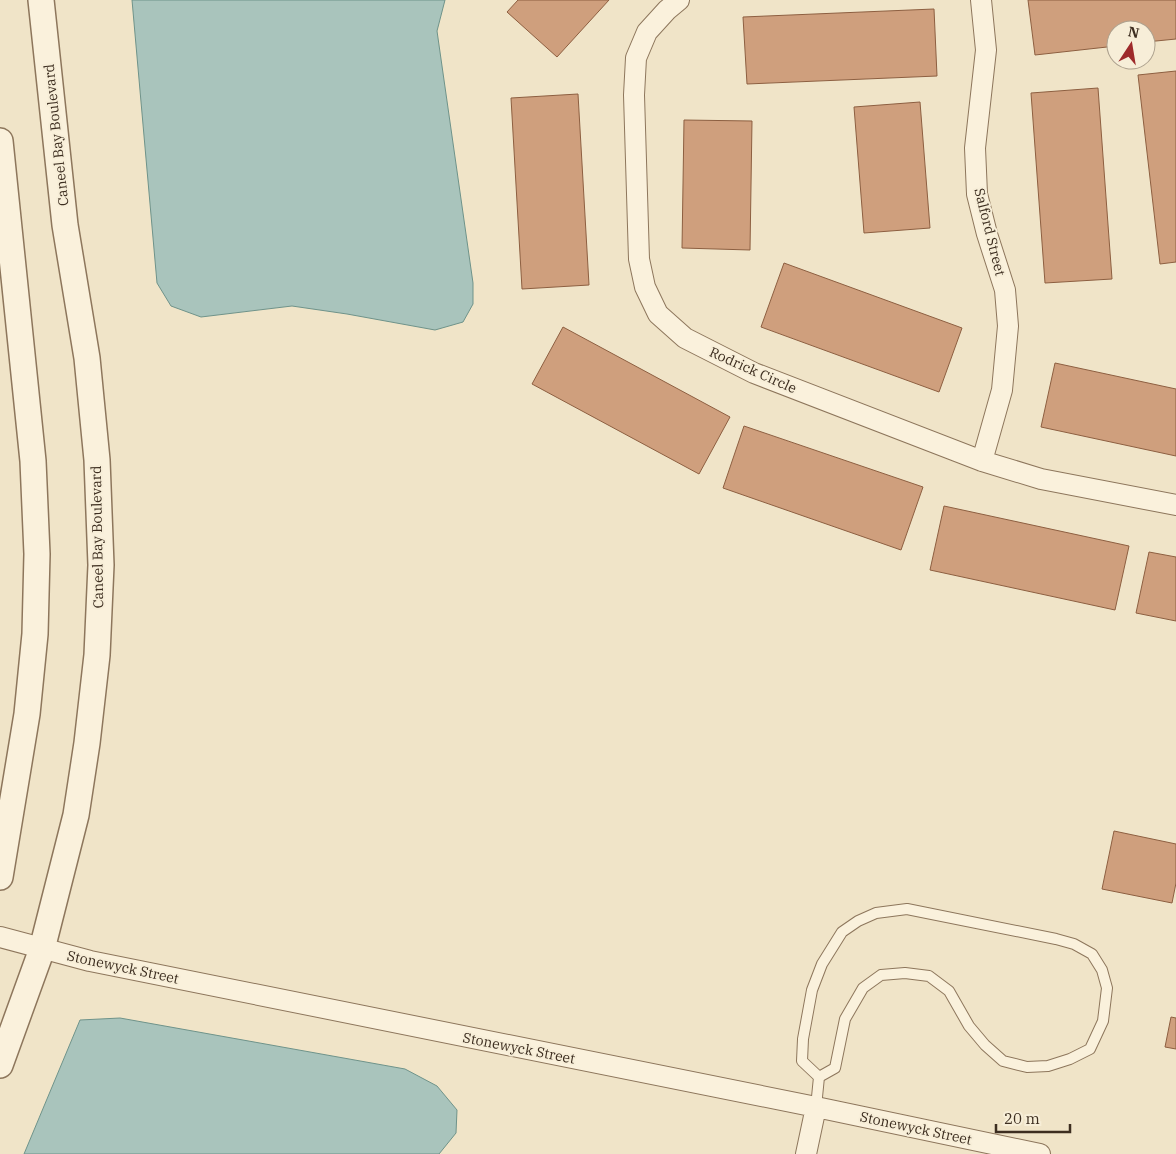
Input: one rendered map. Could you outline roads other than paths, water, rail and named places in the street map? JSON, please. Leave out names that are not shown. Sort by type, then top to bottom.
[{"type":"street","name":"Caneel Bay Boulevard","points":[[0,1065],[42,949],[76,815],[97,654],[101,564],[96,460],[87,358],[65,225],[41,0]]},
{"type":"street","name":"Rodrick Circle","points":[[679,0],[647,32],[636,58],[634,95],[639,259],[645,287],[658,314],[685,338],[754,373],[982,461],[1040,479],[1176,505]]},
{"type":"street","name":"Salford Street","points":[[981,0],[986,50],[975,148],[978,194],[987,234],[1005,290],[1008,326],[1002,390],[982,461]]},
{"type":"street","points":[[0,141],[2,185],[33,461],[37,554],[35,634],[27,714],[0,878]]},
{"type":"street","name":"Stonewyck Street","points":[[0,938],[90,962],[1040,1154]]},
{"type":"street","points":[[806,1154],[816,1108]]},
{"type":"lane","points":[[907,909],[1065,941],[1092,954],[1102,970],[1107,988],[1103,1022],[1090,1049],[1070,1059],[1048,1066],[1027,1067],[1003,1061],[985,1045],[969,1026],[949,991],[929,976],[905,973],[881,975],[863,988],[845,1019],[835,1068],[820,1077],[802,1061],[803,1039],[812,990],[822,964],[842,932],[858,921],[876,913],[907,909]]},
{"type":"lane","points":[[816,1108],[820,1077]]},
{"type":"water","points":[[132,0],[445,0],[437,31],[473,283],[473,304],[463,322],[435,330],[292,306],[201,317],[171,306],[157,283]]},
{"type":"water","points":[[120,1018],[405,1069],[437,1086],[457,1110],[456,1133],[439,1154],[24,1154],[80,1020]]}]
